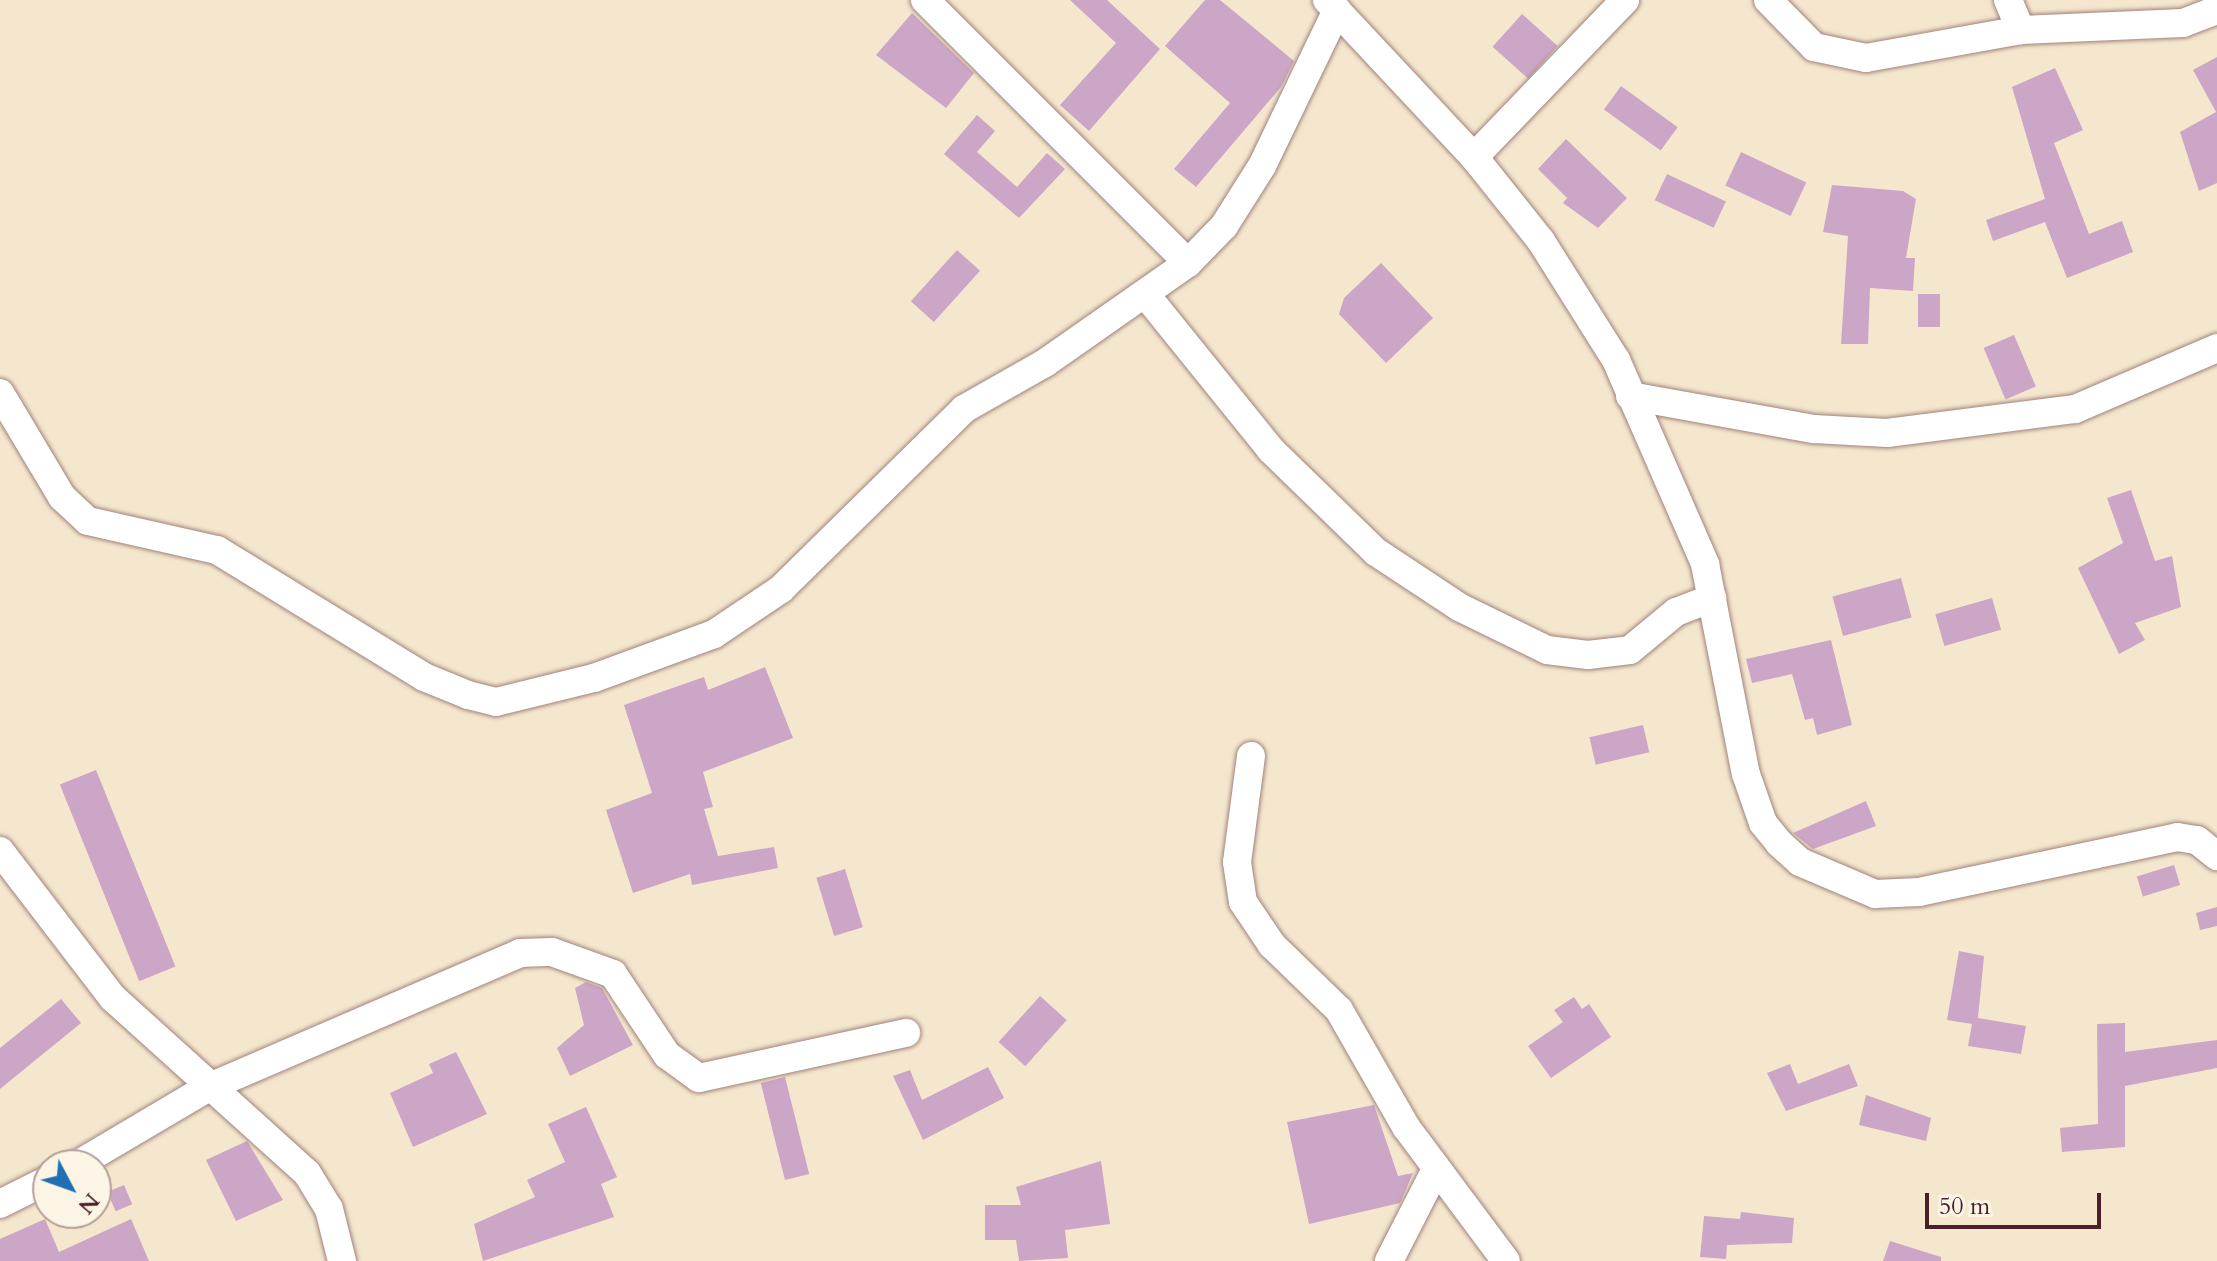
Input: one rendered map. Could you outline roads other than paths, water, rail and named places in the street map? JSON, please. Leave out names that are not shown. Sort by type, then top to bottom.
[{"type":"street","points":[[925,0],[1060,143],[1188,263]]},
{"type":"street","points":[[1474,157],[1625,0]]},
{"type":"street","points":[[1768,0],[1814,47],[1836,55],[1898,57],[2021,30],[2183,23],[2217,10]]},
{"type":"street","points":[[2008,0],[2021,30]]},
{"type":"street","points":[[0,393],[62,497],[88,521],[217,550],[424,677],[496,702],[594,678],[714,634],[781,589],[964,409],[1146,295],[1188,263],[1224,226],[1262,166],[1332,5],[1474,157],[1585,305],[1683,503],[1712,598],[1746,774],[1763,823],[1800,862],[1875,894],[1919,892],[2177,837],[2197,840],[2217,856]]},
{"type":"street","points":[[1146,295],[1271,450],[1376,552],[1459,607],[1547,650],[1588,655],[1630,650],[1676,612],[1712,598]]},
{"type":"street","points":[[1630,396],[1814,429],[1887,433],[2075,409],[2217,348]]},
{"type":"street","points":[[1251,756],[1237,862],[1243,902],[1272,945],[1346,1020],[1436,1169],[1506,1261]]},
{"type":"street","points":[[0,851],[113,998],[207,1088],[307,1173],[329,1209],[342,1261]]},
{"type":"street","points":[[104,1149],[207,1088],[520,953],[552,952],[613,974],[667,1055],[699,1078],[906,1033]]},
{"type":"street","points":[[1389,1261],[1436,1169]]},
{"type":"street","points":[[0,1204],[32,1188]]}]
